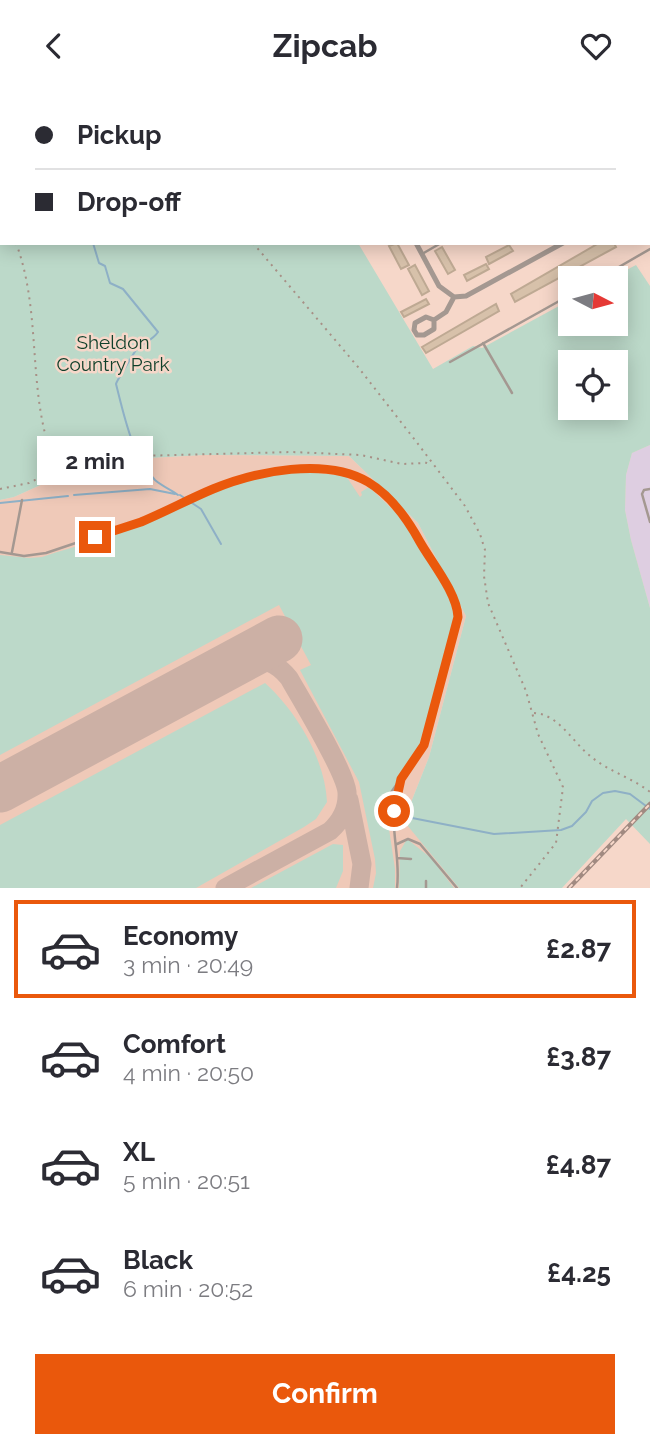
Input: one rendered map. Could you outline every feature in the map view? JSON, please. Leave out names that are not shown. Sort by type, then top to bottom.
[{"type":"street","points":[[416,245],[439,286],[454,297],[467,296],[559,245]]},
{"type":"street","points":[[434,320],[446,312],[454,297]]},
{"type":"lane","points":[[422,254],[438,245]]},
{"type":"lane","points":[[621,266],[650,250]]},
{"type":"lane","points":[[450,362],[558,302]]},
{"type":"lane","points":[[483,343],[512,393]]},
{"type":"lane","points":[[0,552],[24,556],[46,553],[141,521],[228,483],[272,471],[297,468],[333,471],[368,482],[409,522],[452,596],[458,617],[424,745],[383,804]]},
{"type":"lane","points":[[650,489],[642,494],[648,506],[650,522]]},
{"type":"lane","points":[[12,552],[22,501]]},
{"type":"lane","points":[[397,888],[397,844],[392,824],[401,779]]},
{"type":"lane","points":[[397,844],[408,839],[420,844],[457,888]]},
{"type":"lane","points":[[397,858],[411,859]]},
{"type":"lane","points":[[426,881],[426,888]]},
{"type":"path","points":[[17,245],[26,270],[37,362],[38,408],[53,471]]},
{"type":"path","points":[[255,245],[358,367],[465,506],[480,534],[485,550],[484,576],[488,604],[526,691],[538,734],[562,787],[556,843],[520,888]]},
{"type":"path","points":[[47,441],[86,454],[137,456],[292,451],[361,455],[402,464],[426,463],[429,459]]},
{"type":"path","points":[[0,489],[29,483],[86,454]]},
{"type":"path","points":[[533,713],[548,716],[570,735],[587,755],[636,781],[650,792]]},
{"type":"shaded area","points":[[650,445],[650,608],[625,510],[626,475],[632,453]]},
{"type":"shaded area","points":[[204,455],[349,456],[418,523],[466,616],[429,757],[404,820],[459,888],[0,888],[0,500],[14,497],[94,461]]},
{"type":"green space","name":"Sheldon Country Park","points":[[0,245],[359,245],[433,369],[473,346],[482,348],[558,307],[558,336],[628,336],[628,269],[636,265],[650,286],[650,445],[632,453],[626,475],[625,510],[650,608],[650,844],[626,819],[562,888],[459,888],[407,825],[404,820],[429,757],[466,616],[418,523],[349,456],[204,455],[94,461],[14,497],[0,500]]},
{"type":"green space","points":[[298,471],[346,476],[360,497],[361,492],[369,487],[408,524],[450,596],[455,610],[455,628],[425,724],[422,742],[396,783],[389,829],[395,888],[373,888],[375,859],[359,782],[300,670],[311,665],[279,605],[0,755],[0,555],[42,557],[137,526],[241,481]]},
{"type":"green space","points":[[265,683],[298,722],[321,769],[327,802],[316,819],[196,888],[0,888],[0,825]]},
{"type":"green space","points":[[407,839],[431,858],[454,888],[399,888],[400,851]]},
{"type":"green space","points":[[333,844],[343,845],[343,871],[336,888],[251,888]]},
{"type":"building","points":[[398,245],[409,265],[401,269],[389,246]]},
{"type":"building","points":[[509,245],[513,251],[489,264],[486,257]]},
{"type":"building","points":[[596,245],[616,247],[581,266],[559,266]]},
{"type":"building","points":[[442,247],[455,270],[448,274],[435,251]]},
{"type":"building","points":[[486,264],[489,269],[467,281],[464,275]]},
{"type":"building","points":[[415,265],[429,291],[422,295],[408,269]]},
{"type":"building","points":[[558,267],[558,279],[515,302],[511,294]]},
{"type":"building","points":[[426,299],[429,304],[404,317],[401,312]]},
{"type":"building","points":[[496,304],[499,311],[426,353],[422,347]]},
{"type":"waterway","points":[[94,245],[99,263],[105,266],[110,283],[123,289],[158,332],[136,350],[116,384],[130,435],[140,459],[155,480],[178,495]]},
{"type":"waterway","points":[[74,495],[150,489],[175,494]]},
{"type":"waterway","points":[[180,495],[201,509],[221,544]]},
{"type":"waterway","points":[[0,503],[68,496]]},
{"type":"waterway","points":[[407,817],[494,834],[561,830],[572,826],[586,812],[592,801],[603,793],[615,791],[630,794],[650,809]]},
{"type":"taxiway","points":[[225,888],[330,831],[343,814],[347,798],[339,769],[289,678],[268,662],[241,660]]},
{"type":"taxiway","points":[[349,800],[362,864],[359,888]]},
{"type":"runway","points":[[0,789],[279,639]]},
{"type":"railway","points":[[569,888],[650,804]]},
{"type":"route","points":[[95,537],[141,521],[215,488],[284,469],[343,473],[368,482],[378,490],[409,522],[458,610],[457,624],[424,745],[401,779],[394,811]]}]
